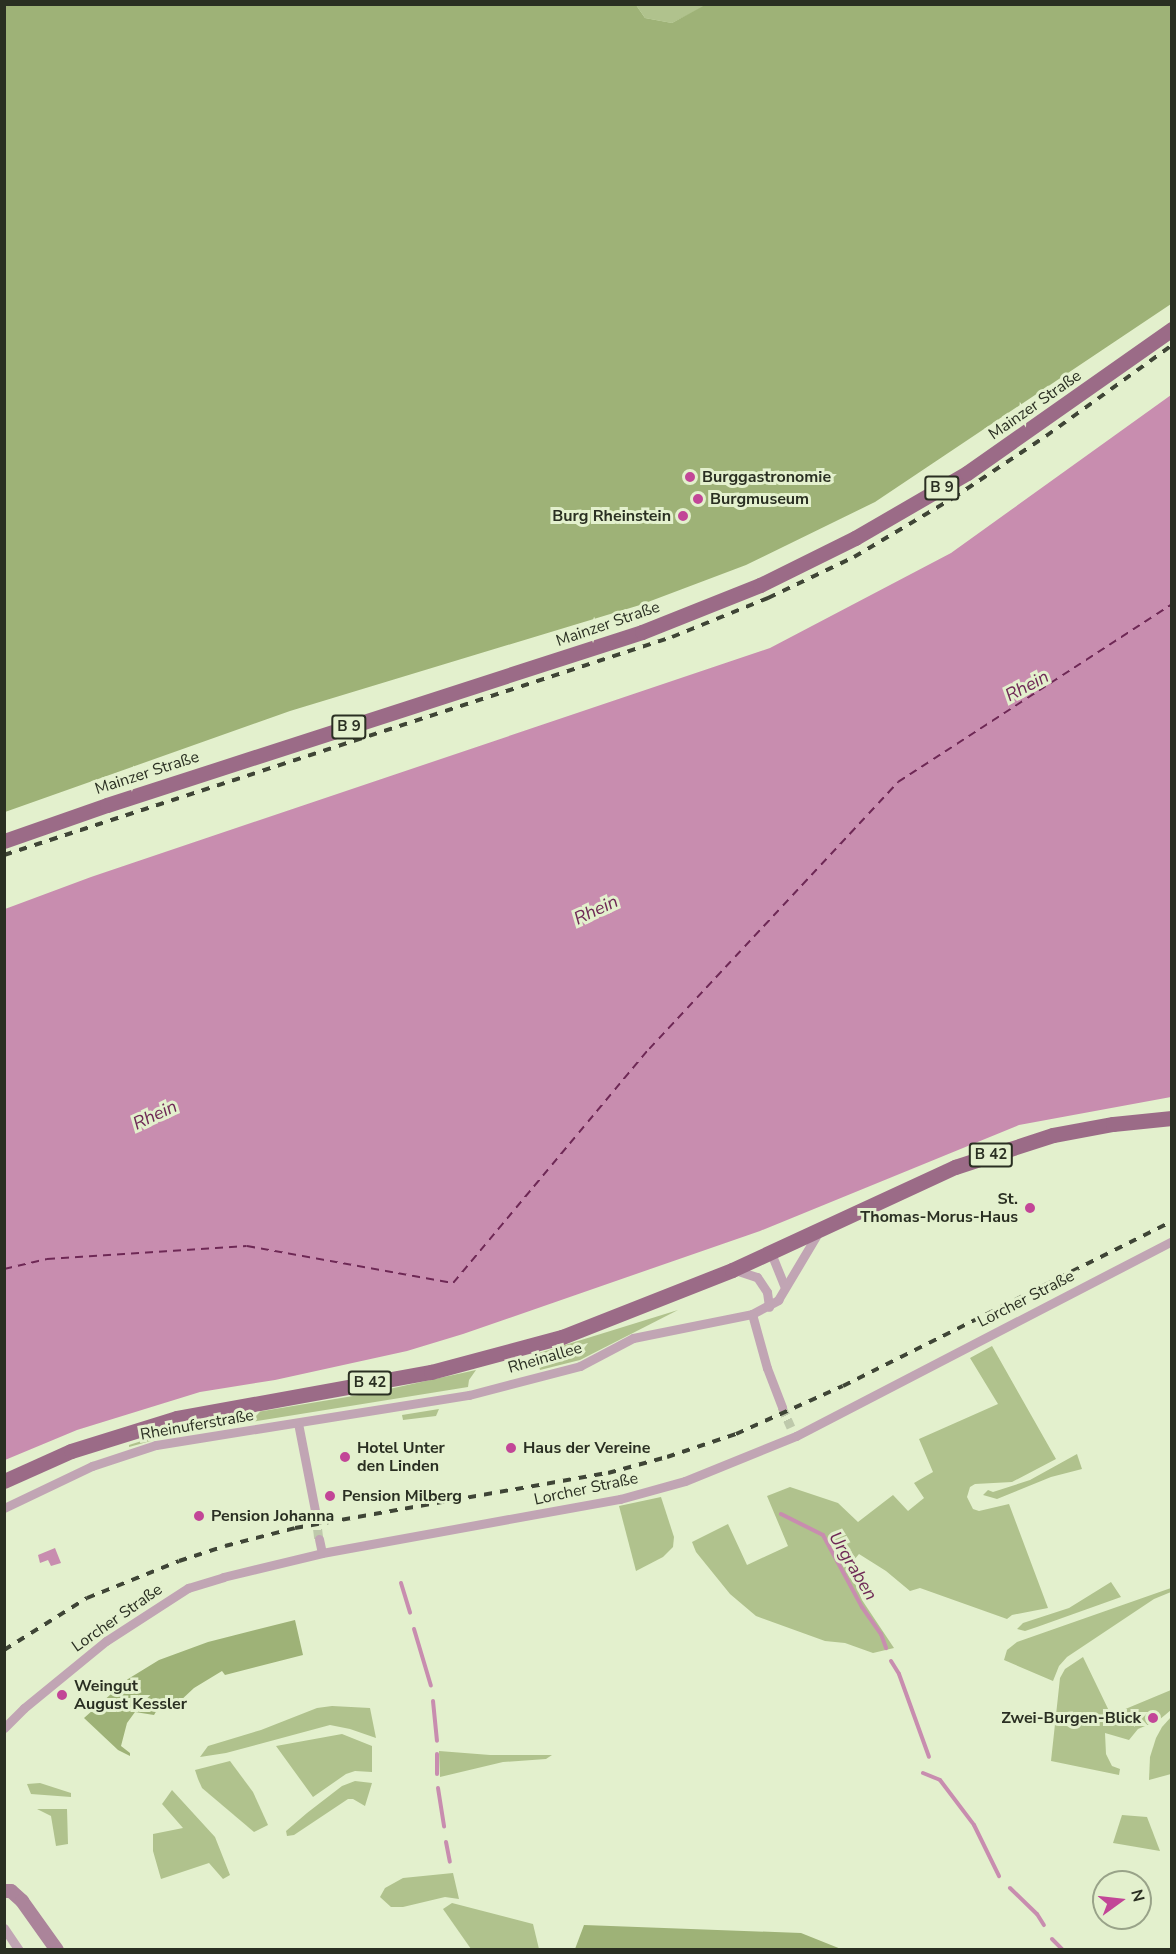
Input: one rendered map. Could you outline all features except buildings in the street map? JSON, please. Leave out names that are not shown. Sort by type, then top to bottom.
[{"type":"main road","name":"Mainzer Straße","points":[[4,841],[107,805],[642,632],[760,585],[855,538],[967,473],[1005,449],[1172,329]]},
{"type":"main road","name":"B 42","points":[[4,1481],[71,1451],[177,1418],[431,1372],[562,1337],[732,1270],[955,1167],[1033,1140],[1094,1127],[1172,1118]]},
{"type":"main road","points":[[4,1891],[11,1892],[22,1900],[57,1950]]},
{"type":"street","name":"Rheinallee","points":[[298,1423],[478,1393],[580,1366],[633,1338],[752,1314],[769,1307],[778,1300],[822,1228]]},
{"type":"street","name":"Lorcher Straße","points":[[4,1728],[24,1708],[106,1641],[176,1595],[223,1577],[322,1553],[620,1499],[685,1481],[793,1431],[1172,1241]]},
{"type":"street","points":[[771,1253],[785,1287]]},
{"type":"street","points":[[732,1270],[744,1271],[757,1277],[767,1293],[769,1307]]},
{"type":"street","points":[[752,1314],[767,1368],[782,1407]]},
{"type":"street","points":[[298,1423],[315,1516]]},
{"type":"street","name":"Rheinuferstraße","points":[[4,1508],[92,1466],[156,1445],[298,1423]]},
{"type":"street","points":[[319,1539],[322,1553]]},
{"type":"street","points":[[4,1928],[19,1950]]},
{"type":"green space","points":[[707,4],[1171,5],[1171,304],[875,502],[746,565],[640,605],[290,711],[5,812],[5,5],[636,5],[645,18],[672,23]]},
{"type":"green space","points":[[636,5],[707,5],[672,23],[645,18]]},
{"type":"green space","points":[[678,1310],[580,1360],[540,1370],[536,1354]]},
{"type":"green space","points":[[992,1346],[1056,1459],[1012,1482],[975,1484],[970,1487],[967,1497],[973,1509],[979,1511],[1009,1504],[1048,1608],[1012,1615],[1007,1619],[920,1588],[910,1591],[886,1571],[859,1554],[848,1567],[862,1600],[894,1648],[873,1653],[845,1643],[825,1641],[756,1616],[730,1594],[696,1552],[692,1542],[728,1524],[747,1565],[788,1546],[767,1496],[790,1487],[838,1503],[858,1522],[893,1495],[908,1511],[924,1498],[914,1483],[933,1472],[919,1439],[998,1404],[970,1358]]},
{"type":"green space","points":[[476,1370],[469,1380],[468,1387],[176,1434],[129,1447],[129,1445],[176,1430],[227,1417],[371,1393]]},
{"type":"green space","points":[[439,1409],[436,1416],[403,1420],[402,1415]]},
{"type":"green space","points":[[1077,1454],[1082,1469],[1051,1477],[997,1499],[983,1495],[988,1490],[993,1492],[1030,1480]]},
{"type":"green space","points":[[661,1497],[674,1537],[673,1547],[663,1557],[636,1571],[619,1506]]},
{"type":"green space","points":[[1111,1582],[1121,1597],[1025,1631],[1017,1629],[1023,1623],[1069,1608]]},
{"type":"green space","points":[[1171,1588],[1171,1592],[1154,1599],[1067,1657],[1059,1666],[1053,1681],[1004,1660],[1007,1650],[1017,1642]]},
{"type":"green space","points":[[295,1620],[303,1655],[225,1675],[222,1671],[194,1688],[179,1702],[157,1710],[154,1715],[135,1712],[127,1723],[121,1746],[130,1753],[130,1756],[118,1750],[84,1718],[128,1679],[159,1660],[208,1642]]},
{"type":"green space","points":[[1083,1657],[1111,1715],[1171,1690],[1171,1710],[1159,1720],[1138,1729],[1129,1740],[1105,1733],[1106,1754],[1112,1766],[1120,1769],[1119,1775],[1051,1761],[1060,1678],[1065,1669]]},
{"type":"green space","points":[[332,1706],[370,1708],[376,1738],[330,1725],[226,1753],[200,1757],[208,1746],[261,1730],[317,1708]]},
{"type":"green space","points":[[1171,1717],[1171,1774],[1149,1780],[1150,1757],[1156,1738]]},
{"type":"green space","points":[[342,1734],[372,1746],[372,1772],[355,1771],[346,1774],[313,1797],[276,1746]]},
{"type":"green space","points":[[439,1751],[490,1755],[552,1755],[546,1759],[503,1762],[440,1777]]},
{"type":"green space","points":[[230,1761],[253,1792],[268,1825],[254,1832],[202,1788],[195,1770]]},
{"type":"green space","points":[[355,1781],[372,1783],[365,1806],[353,1799],[348,1799],[294,1835],[287,1836],[286,1831],[307,1813],[342,1786]]},
{"type":"green space","points":[[40,1783],[71,1793],[71,1797],[31,1794],[27,1784]]},
{"type":"green space","points":[[172,1790],[215,1837],[230,1875],[223,1879],[209,1863],[161,1879],[153,1851],[153,1834],[183,1828],[162,1804]]},
{"type":"green space","points":[[37,1809],[67,1809],[68,1844],[56,1846],[51,1816]]},
{"type":"green space","points":[[1122,1815],[1147,1817],[1160,1851],[1113,1843]]},
{"type":"green space","points":[[453,1873],[459,1899],[445,1897],[403,1907],[391,1907],[380,1897],[385,1888],[403,1878]]},
{"type":"green space","points":[[452,1903],[533,1924],[539,1949],[471,1949],[443,1909]]},
{"type":"green space","points":[[584,1925],[801,1933],[841,1949],[575,1949]]},
{"type":"water","name":"Rhein","points":[[1171,395],[1171,1097],[1019,1125],[760,1231],[463,1334],[407,1351],[275,1380],[200,1392],[77,1430],[5,1460],[5,909],[91,877],[770,648],[951,553]]},
{"type":"water","points":[[55,1548],[61,1563],[51,1566],[48,1560],[40,1563],[38,1555]]},
{"type":"waterway","name":"Urgraben","points":[[781,1514],[823,1535],[862,1607],[881,1634],[886,1648]]},
{"type":"waterway","points":[[401,1583],[410,1613]]},
{"type":"waterway","points":[[414,1629],[431,1686]]},
{"type":"waterway","name":"Urgraben","points":[[891,1661],[899,1674],[929,1757]]},
{"type":"waterway","points":[[433,1701],[437,1741]]},
{"type":"waterway","points":[[437,1754],[437,1774]]},
{"type":"waterway","name":"Urgraben","points":[[923,1773],[940,1780],[974,1825],[999,1876]]},
{"type":"waterway","points":[[438,1788],[444,1827]]},
{"type":"waterway","points":[[446,1842],[450,1862]]},
{"type":"waterway","name":"Urgraben","points":[[1010,1888],[1037,1914],[1044,1925]]},
{"type":"waterway","name":"Urgraben","points":[[1052,1939],[1063,1950]]},
{"type":"ferry route","points":[[4,1269],[47,1259],[247,1246],[453,1283],[649,1049],[898,782],[1172,604]]},
{"type":"tunnel","points":[[782,1407],[791,1427]]},
{"type":"tunnel","points":[[316,1516],[319,1539]]},
{"type":"railway","points":[[4,855],[672,637],[768,598],[854,557],[953,498],[1046,436],[1172,345]]},
{"type":"railway","points":[[4,1650],[87,1598],[179,1561],[225,1546],[295,1528],[608,1473],[667,1457],[736,1434],[843,1386],[1172,1221]]},
{"type":"place","name":"Burggastronomie","points":[[690,477]]},
{"type":"place","name":"Burgmuseum","points":[[698,499]]},
{"type":"place","name":"Burg Rheinstein","points":[[683,516]]},
{"type":"place","name":"St. Thomas-Morus-Haus","points":[[1030,1208]]},
{"type":"place","name":"Haus der Vereine","points":[[511,1448]]},
{"type":"place","name":"Hotel Unter den Linden","points":[[345,1457]]},
{"type":"place","name":"Pension Milberg","points":[[330,1496]]},
{"type":"place","name":"Pension Johanna","points":[[199,1516]]},
{"type":"place","name":"Weingut August Kessler","points":[[62,1695]]},
{"type":"place","name":"Zwei-Burgen-Blick","points":[[1153,1718]]}]
